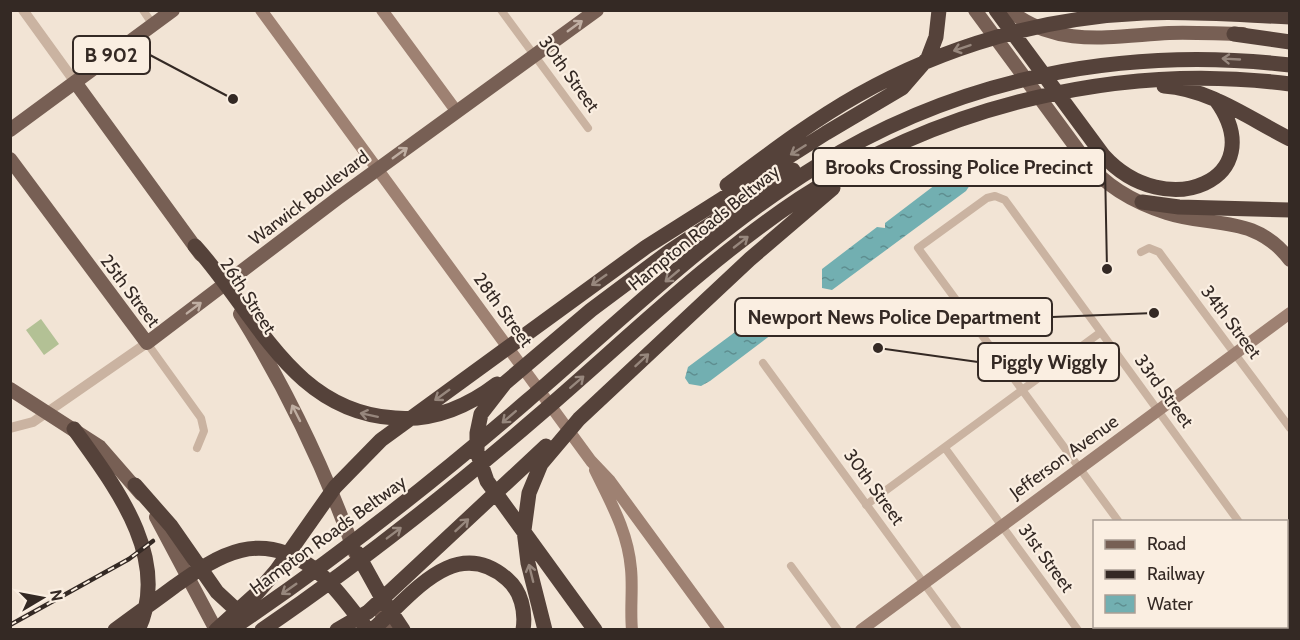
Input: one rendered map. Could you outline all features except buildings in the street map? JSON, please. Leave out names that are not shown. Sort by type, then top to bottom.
[{"type":"highway","points":[[646,247],[807,144],[902,88],[922,66],[936,37],[939,10]]},
{"type":"highway","points":[[996,10],[1112,164],[1134,179],[1166,190],[1192,190],[1215,178],[1231,149],[1227,119],[1216,100]]},
{"type":"highway","points":[[216,630],[252,599],[276,571],[335,487],[381,440],[828,113],[896,75],[959,49],[1015,32],[1092,17],[1179,13],[1290,17]]},
{"type":"highway","points":[[1234,34],[1290,42]]},
{"type":"highway","name":"Hampton Roads Beltway","points":[[230,630],[341,552],[435,480],[756,207],[842,151],[890,127],[970,93],[1079,67],[1141,60],[1213,58],[1290,65]]},
{"type":"highway","name":"Hampton Roads Beltway","points":[[262,630],[340,574],[462,480],[766,223],[829,180],[890,149],[947,125],[999,108],[1100,86],[1167,78],[1239,79],[1290,84]]},
{"type":"highway","points":[[1100,86],[1166,86],[1195,91],[1290,139]]},
{"type":"highway","points":[[595,630],[490,487],[483,472],[476,442],[481,414],[500,388],[534,358],[664,255],[789,172],[843,140],[903,111],[921,104],[970,93]]},
{"type":"highway","points":[[337,630],[368,612],[804,211],[890,149]]},
{"type":"highway","points":[[1142,202],[1179,207],[1290,210]]},
{"type":"highway","points":[[195,246],[290,368],[327,399],[362,413],[399,418],[433,415],[467,403],[534,358]]},
{"type":"highway","points":[[545,630],[524,544],[526,504],[541,464],[579,419]]},
{"type":"highway","points":[[74,429],[106,473],[144,550],[150,586],[147,609],[138,630]]},
{"type":"highway","points":[[135,485],[171,526],[224,599],[245,618],[270,630]]},
{"type":"highway","points":[[354,548],[403,630]]},
{"type":"highway","points":[[116,630],[212,560],[233,552],[255,549],[284,554],[313,569],[370,630],[438,572],[454,565],[470,563],[494,570],[514,586],[522,604],[523,630]]},
{"type":"main road","points":[[10,130],[174,10]]},
{"type":"main road","name":"28th Street","points":[[261,10],[591,461],[610,481],[718,630]]},
{"type":"main road","points":[[271,10],[275,30]]},
{"type":"main road","points":[[382,10],[457,112]]},
{"type":"main road","name":"Warwick Boulevard","points":[[147,343],[597,10]]},
{"type":"main road","points":[[975,10],[1103,180],[1125,195],[1169,213],[1221,221],[1250,230],[1273,243],[1290,260]]},
{"type":"main road","points":[[1009,10],[1043,30],[1078,38],[1174,33],[1290,35]]},
{"type":"main road","points":[[75,82],[195,246]]},
{"type":"main road","name":"25th Street","points":[[10,159],[147,343]]},
{"type":"main road","name":"26th Street","points":[[214,271],[296,411],[321,466],[371,593],[391,630]]},
{"type":"main road","name":"Jefferson Avenue","points":[[861,630],[1290,313]]},
{"type":"main road","points":[[10,389],[99,447],[135,485],[165,531],[200,603],[216,630]]},
{"type":"main road","points":[[591,461],[616,512],[626,539],[631,569],[632,630]]},
{"type":"street","points":[[23,10],[75,82]]},
{"type":"street","points":[[143,10],[153,25]]},
{"type":"street","name":"30th Street","points":[[501,10],[588,128]]},
{"type":"street","name":"33rd Street","points":[[1023,391],[918,248],[987,198],[995,196],[1005,200],[1238,520]]},
{"type":"street","name":"34th Street","points":[[1141,252],[1149,248],[1159,252],[1290,429]]},
{"type":"street","points":[[866,505],[1101,332]]},
{"type":"street","name":"Warwick Boulevard","points":[[10,428],[33,422],[147,343]]},
{"type":"street","name":"25th Street","points":[[147,343],[201,418],[204,431],[196,448]]},
{"type":"street","name":"30th Street","points":[[763,363],[958,630]]},
{"type":"street","points":[[1023,391],[1118,520]]},
{"type":"street","name":"31st Street","points":[[945,448],[1078,630]]},
{"type":"street","points":[[791,566],[838,630]]},
{"type":"green space","points":[[41,319],[59,344],[44,355],[26,330]]},
{"type":"water","points":[[956,169],[963,169],[970,185],[966,191],[832,290],[822,288],[822,269],[877,227],[885,228],[885,223]]},
{"type":"water","points":[[782,297],[793,300],[792,314],[788,322],[710,381],[701,386],[689,384],[685,378],[688,367]]},
{"type":"railway","points":[[10,625],[129,559],[153,541]]},
{"type":"place","name":"B 902","points":[[233,99]]},
{"type":"place","name":"Brooks Crossing Police Precinct","points":[[1107,269]]},
{"type":"place","name":"Newport News Police Department","points":[[1154,313]]},
{"type":"place","name":"Piggly Wiggly","points":[[878,348]]}]
